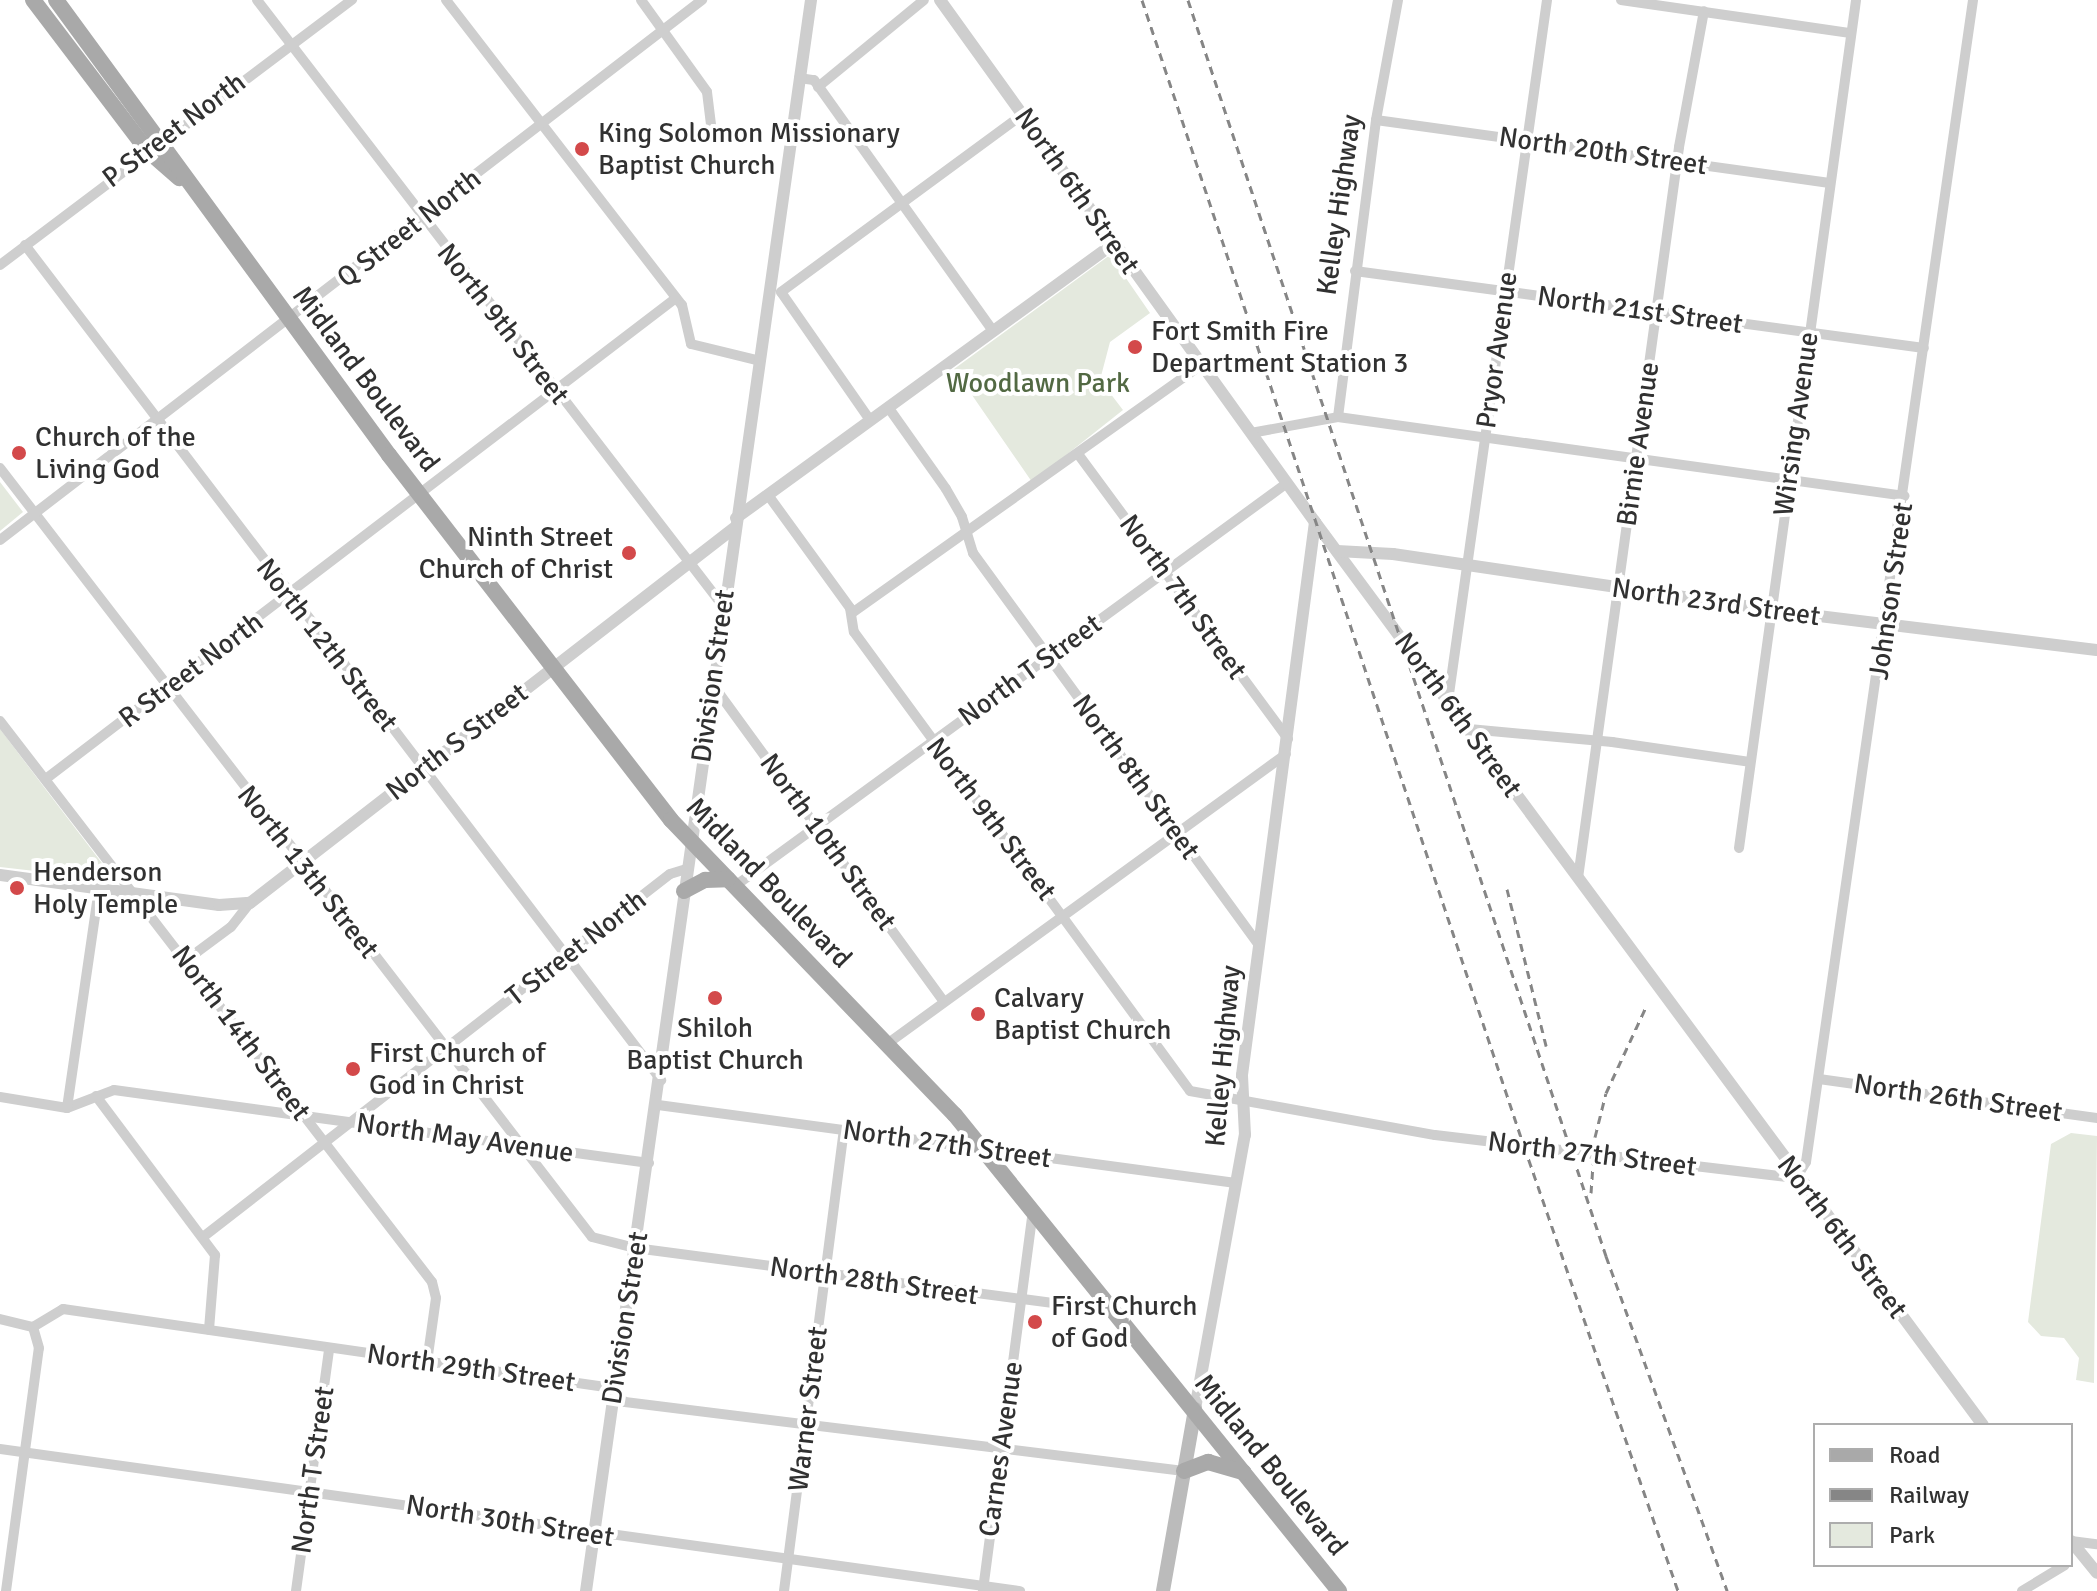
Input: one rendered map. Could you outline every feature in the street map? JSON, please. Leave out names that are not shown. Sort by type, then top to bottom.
[{"type":"main road","name":"Midland Boulevard","points":[[33,0],[147,150],[189,187]]},
{"type":"main road","name":"Midland Boulevard","points":[[56,0],[161,138],[189,187],[288,321],[689,838],[983,1149],[1195,1409],[1326,1584],[1339,1591]]},
{"type":"main road","points":[[684,891],[709,879],[732,882]]},
{"type":"main road","name":"Kelley Highway","points":[[1163,1591],[1195,1409]]},
{"type":"main road","points":[[1184,1471],[1208,1462],[1244,1472]]},
{"type":"street","name":"North 9th Street","points":[[257,0],[555,392],[723,606]]},
{"type":"street","name":"P Street North","points":[[0,265],[161,138],[352,0]]},
{"type":"street","points":[[446,0],[676,298],[691,344],[760,361]]},
{"type":"street","points":[[641,0],[707,92],[712,130]]},
{"type":"street","name":"Q Street North","points":[[0,540],[702,0]]},
{"type":"street","name":"Division Street","points":[[586,1591],[613,1393],[662,1081],[689,838],[760,361],[775,292],[811,0]]},
{"type":"street","points":[[818,87],[924,0]]},
{"type":"street","name":"North 6th Street","points":[[940,0],[1315,522],[1796,1178],[1981,1423]]},
{"type":"street","name":"Kelley Highway","points":[[1333,418],[1376,120],[1398,0]]},
{"type":"street","name":"Pryor Avenue","points":[[1448,701],[1547,0]]},
{"type":"street","points":[[1621,0],[1851,33]]},
{"type":"street","name":"Wirsing Avenue","points":[[1739,848],[1856,0]]},
{"type":"street","name":"Johnson Street","points":[[1796,1178],[1806,1162],[1819,1079],[1887,625],[1973,0]]},
{"type":"street","name":"Birnie Avenue","points":[[1578,878],[1677,161],[1704,11]]},
{"type":"street","points":[[799,78],[814,80],[993,331]]},
{"type":"street","points":[[870,420],[775,292],[1023,114]]},
{"type":"street","name":"North 20th Street","points":[[1376,120],[1830,183]]},
{"type":"street","name":"North S Street","points":[[185,961],[231,927],[250,903],[689,564],[768,495],[1114,243]]},
{"type":"street","name":"North 12th Street","points":[[25,245],[289,597],[662,1081]]},
{"type":"street","name":"North 21st Street","points":[[1355,271],[1924,348]]},
{"type":"street","name":"R Street North","points":[[47,778],[289,597],[676,298]]},
{"type":"street","points":[[852,613],[1202,364]]},
{"type":"street","name":"North 8th Street","points":[[888,407],[946,489],[967,531],[973,553],[1259,945]]},
{"type":"street","points":[[1251,433],[1333,418],[1905,496]]},
{"type":"street","name":"North 7th Street","points":[[1078,454],[1288,740]]},
{"type":"street","name":"North 13th Street","points":[[0,468],[301,864],[592,1237],[635,1248]]},
{"type":"street","name":"North T Street","points":[[732,882],[816,825],[1287,483]]},
{"type":"street","name":"North 9th Street","points":[[768,495],[852,613],[854,632],[1185,1088],[1198,1096],[1246,1104]]},
{"type":"street","name":"Kelley Highway","points":[[1195,1409],[1236,1183],[1246,1104],[1242,1075],[1315,522]]},
{"type":"street","name":"North 23rd Street","points":[[1337,551],[1393,554],[1466,568],[1770,610],[2097,650]]},
{"type":"street","name":"North 10th Street","points":[[712,683],[944,1002]]},
{"type":"street","name":"North 14th Street","points":[[0,721],[47,778],[432,1282],[436,1298],[427,1362]]},
{"type":"street","points":[[1469,729],[1597,741],[1750,762]]},
{"type":"street","points":[[887,1044],[1286,754]]},
{"type":"street","name":"T Street North","points":[[203,1237],[670,874],[686,869]]},
{"type":"street","points":[[0,875],[235,906],[250,903]]},
{"type":"street","points":[[0,1097],[67,1108],[99,888]]},
{"type":"street","name":"North 26th Street","points":[[1819,1079],[2097,1118]]},
{"type":"street","name":"North May Avenue","points":[[67,1108],[114,1090],[649,1163]]},
{"type":"street","points":[[96,1096],[203,1237],[217,1264],[209,1330]]},
{"type":"street","name":"North 27th Street","points":[[1246,1104],[1435,1135],[1796,1178]]},
{"type":"street","name":"North 27th Street","points":[[658,1105],[1236,1183]]},
{"type":"street","name":"Warner Street","points":[[784,1591],[844,1131]]},
{"type":"street","name":"Carnes Avenue","points":[[983,1589],[1033,1211]]},
{"type":"street","name":"North 28th Street","points":[[635,1248],[1114,1312]]},
{"type":"street","name":"North 29th Street","points":[[33,1327],[63,1309],[605,1387],[625,1402],[806,1421],[1184,1471]]},
{"type":"street","points":[[0,1319],[33,1327],[39,1348],[4,1590]]},
{"type":"street","name":"North T Street","points":[[296,1591],[329,1349]]},
{"type":"street","name":"North 30th Street","points":[[0,1449],[983,1589],[1020,1591]]},
{"type":"street","points":[[2073,1541],[2097,1544]]},
{"type":"street","points":[[2077,1558],[2097,1573]]},
{"type":"street","points":[[2022,1591],[2062,1567]]},
{"type":"green space","name":"Woodlawn Park","points":[[1110,255],[1150,313],[1110,342],[1100,380],[1123,410],[1032,482],[954,369]]},
{"type":"green space","points":[[0,482],[23,512],[0,531]]},
{"type":"green space","points":[[0,729],[111,875],[96,878],[0,867]]},
{"type":"green space","points":[[2071,1133],[2097,1136],[2094,1383],[2076,1380],[2079,1358],[2064,1338],[2041,1336],[2028,1322],[2051,1144]]},
{"type":"railway","points":[[1142,0],[1524,1146],[1678,1591]]},
{"type":"railway","points":[[1188,0],[1606,1256],[1727,1591]]},
{"type":"railway","points":[[1507,889],[1546,1046]]},
{"type":"railway","points":[[1591,1193],[1595,1137],[1606,1093],[1646,1007]]},
{"type":"place","name":"King Solomon Missionary Baptist Church","points":[[582,149]]},
{"type":"place","name":"Fort Smith Fire Department Station 3","points":[[1135,347]]},
{"type":"place","name":"Church of the Living God","points":[[19,453]]},
{"type":"place","name":"Ninth Street Church of Christ","points":[[629,553]]},
{"type":"place","name":"Henderson Holy Temple","points":[[17,888]]},
{"type":"place","name":"Shiloh Baptist Church","points":[[715,998]]},
{"type":"place","name":"Calvary Baptist Church","points":[[978,1014]]},
{"type":"place","name":"First Church of God in Christ","points":[[353,1069]]},
{"type":"place","name":"First Church of God","points":[[1035,1322]]}]
